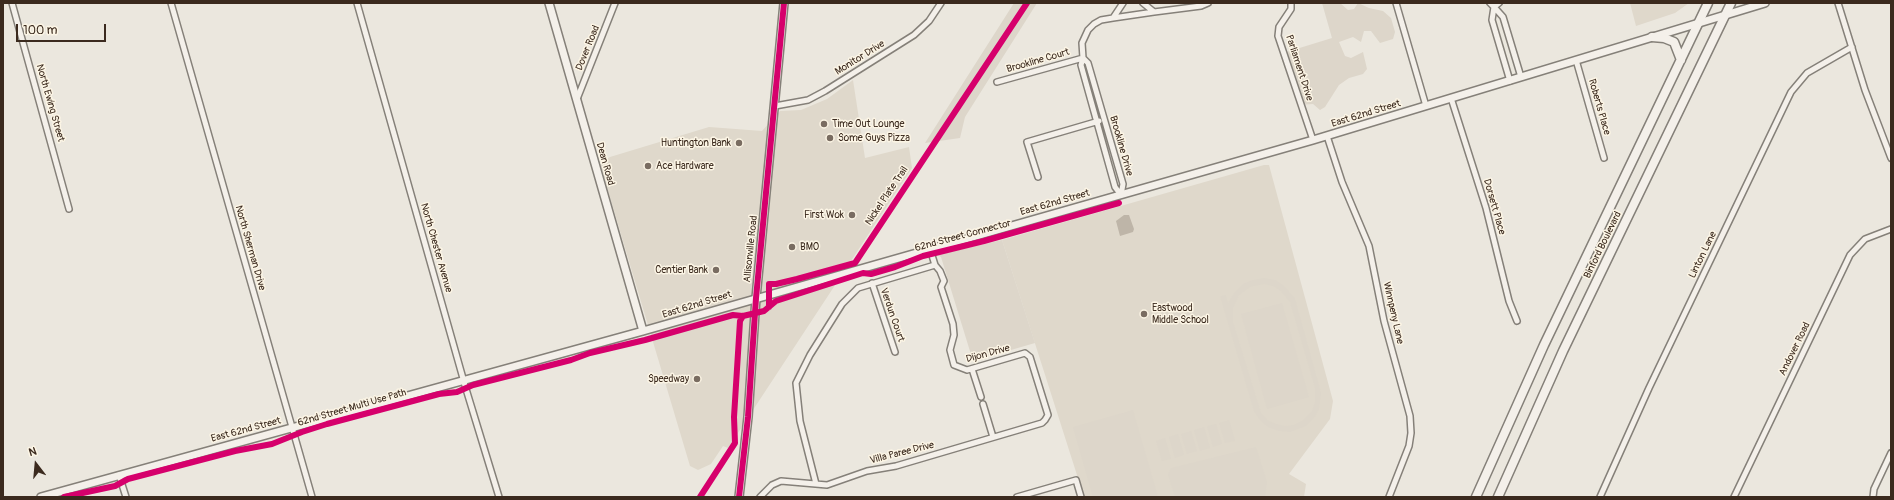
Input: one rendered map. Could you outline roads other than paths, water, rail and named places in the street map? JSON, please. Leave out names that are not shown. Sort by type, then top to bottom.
[{"type":"main road","name":"Binford Boulevard","points":[[1476,497],[1542,349],[1708,3]]},
{"type":"main road","name":"Binford Boulevard","points":[[1498,497],[1563,351],[1731,3]]},
{"type":"main road","points":[[1652,37],[1664,38],[1674,42],[1681,60]]},
{"type":"street","name":"North Ewing Street","points":[[12,3],[69,209]]},
{"type":"street","name":"North Sherman Drive","points":[[171,3],[312,497]]},
{"type":"street","name":"North Chester Avenue","points":[[357,3],[464,381],[499,497]]},
{"type":"street","name":"Dean Road","points":[[549,3],[643,332]]},
{"type":"street","name":"Dover Road","points":[[576,100],[615,3]]},
{"type":"street","name":"Allisonville Road","points":[[739,497],[748,417],[756,298],[784,3]]},
{"type":"street","name":"Monitor Drive","points":[[775,106],[808,100],[825,91],[914,35],[929,21],[941,3]]},
{"type":"street","points":[[1113,18],[1123,3]]},
{"type":"street","points":[[1143,3],[1154,12]]},
{"type":"street","name":"Brookline Drive","points":[[1121,195],[1116,187],[1081,65],[1083,58],[1082,43],[1088,30],[1099,21],[1201,6],[1208,3]]},
{"type":"street","name":"Parliament Drive","points":[[1291,3],[1291,9],[1279,27],[1278,37],[1313,140]]},
{"type":"street","points":[[1396,3],[1426,106]]},
{"type":"street","points":[[1492,5],[1499,3]]},
{"type":"street","name":"East 62nd Street","points":[[40,497],[643,332],[756,298],[1327,136],[1765,3]]},
{"type":"street","points":[[1838,3],[1867,96],[1891,158]]},
{"type":"street","points":[[1492,5],[1503,17],[1521,77]]},
{"type":"street","points":[[1492,5],[1492,20],[1510,81]]},
{"type":"street","name":"Linton Lane","points":[[1600,497],[1650,388],[1791,92],[1807,73],[1852,47]]},
{"type":"street","name":"Brookline Drive","points":[[1083,58],[1088,63],[1123,184],[1121,195]]},
{"type":"street","name":"Brookline Court","points":[[997,82],[1083,58]]},
{"type":"street","name":"Roberts Place","points":[[1576,60],[1604,158]]},
{"type":"street","name":"Dorsett Place","points":[[1452,98],[1486,208],[1509,301],[1517,321]]},
{"type":"street","points":[[1038,177],[1028,142],[1104,120]]},
{"type":"street","name":"Winnpeny Lane","points":[[1327,136],[1342,182],[1369,246],[1384,321],[1410,416],[1411,433],[1409,446],[1390,497]]},
{"type":"street","name":"Andover Road","points":[[1734,497],[1850,255],[1857,246],[1866,239],[1891,229]]},
{"type":"street","name":"Dijon Drive","points":[[930,249],[935,264],[940,271],[944,282],[941,288],[953,324],[954,335],[950,350],[954,365],[967,370],[1025,353],[1030,357],[1048,415]]},
{"type":"street","points":[[816,484],[800,421],[796,383],[810,355],[842,304],[858,288],[935,264]]},
{"type":"street","name":"Verdun Court","points":[[872,283],[895,352]]},
{"type":"street","points":[[972,369],[981,397]]},
{"type":"street","points":[[983,404],[993,437]]},
{"type":"street","name":"Villa Paree Drive","points":[[760,497],[772,485],[781,481],[827,485],[867,472],[896,466],[1042,423],[1048,415]]},
{"type":"street","points":[[1873,497],[1874,490],[1891,453]]},
{"type":"street","points":[[119,476],[126,497]]},
{"type":"street","points":[[1017,497],[1076,480],[1080,497]]},
{"type":"place","name":"Time Out Lounge","points":[[824,124]]},
{"type":"place","name":"Some Guys Pizza","points":[[830,138]]},
{"type":"place","name":"Huntington Bank","points":[[739,143]]},
{"type":"place","name":"Ace Hardware","points":[[648,166]]},
{"type":"place","name":"First Wok","points":[[852,215]]},
{"type":"place","name":"BMO","points":[[792,247]]},
{"type":"place","name":"Centier Bank","points":[[716,270]]},
{"type":"place","name":"Eastwood Middle School","points":[[1144,314]]},
{"type":"place","name":"Speedway","points":[[697,379]]}]
